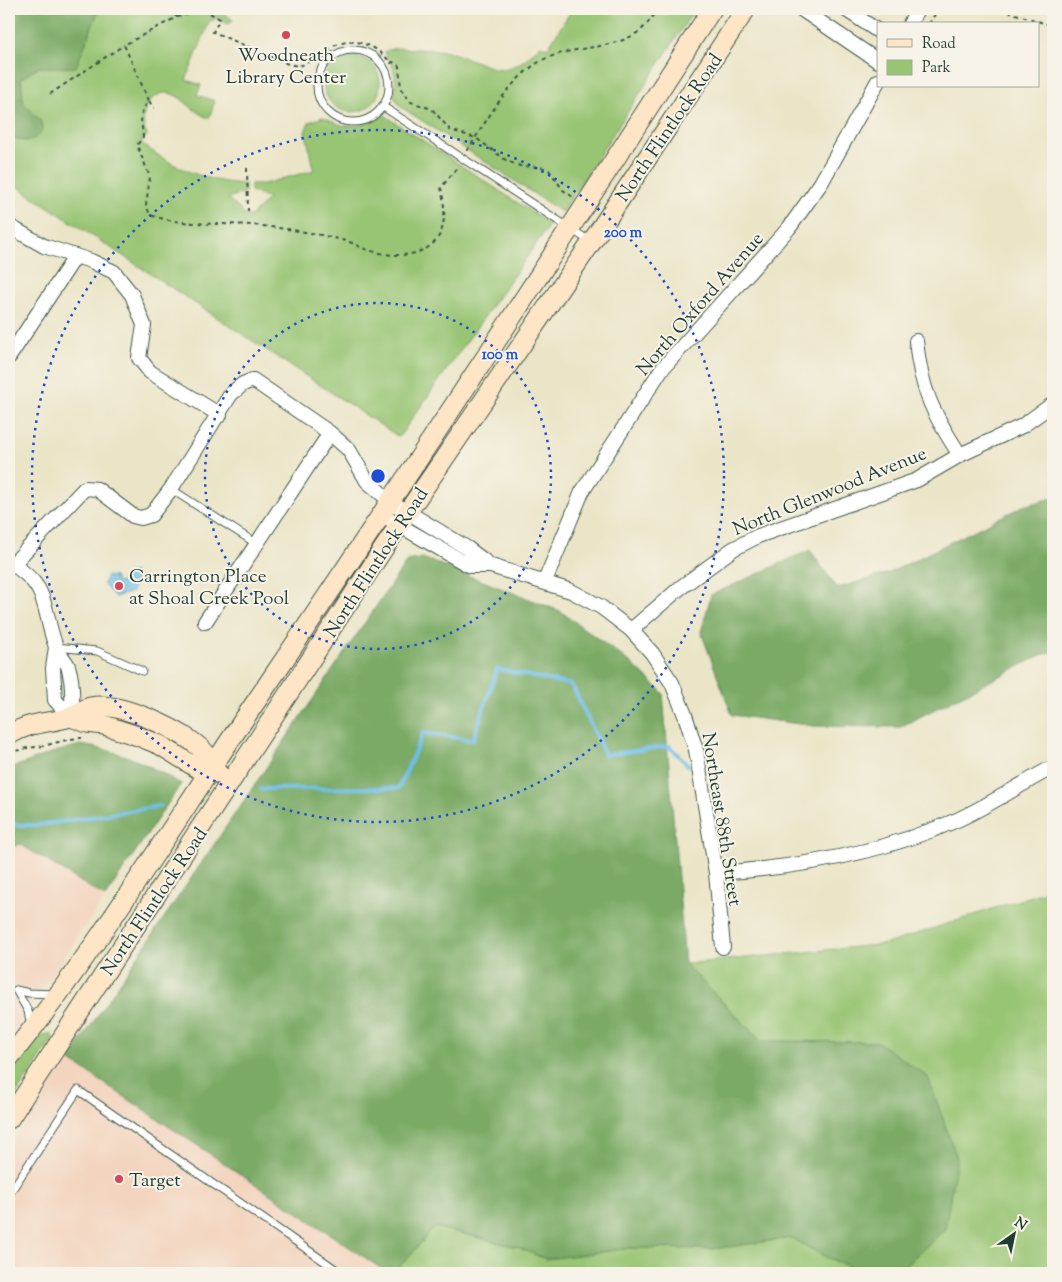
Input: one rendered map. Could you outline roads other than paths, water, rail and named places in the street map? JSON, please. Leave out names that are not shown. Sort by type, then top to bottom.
[{"type":"main road","name":"North Flintlock Road","points":[[9,1058],[31,1031],[126,897],[387,508],[712,9]]},
{"type":"main road","name":"North Flintlock Road","points":[[9,1119],[403,519],[591,243],[746,9]]},
{"type":"main road","points":[[9,735],[24,726],[71,717],[138,736],[160,745],[197,768],[211,768],[231,783]]},
{"type":"main road","points":[[52,1001],[71,1024]]},
{"type":"street","points":[[801,9],[877,60]]},
{"type":"street","points":[[845,9],[877,30]]},
{"type":"street","points":[[911,22],[917,9]]},
{"type":"street","name":"North Oxford Avenue","points":[[545,581],[582,492],[660,370],[789,228],[821,183],[877,83]]},
{"type":"street","points":[[9,226],[44,246],[92,261],[114,272],[132,295],[144,325],[139,358],[150,372],[220,415],[171,489],[151,515],[141,518],[133,516],[97,489],[85,488],[11,563],[24,571],[38,587],[47,608],[56,648],[53,668],[55,700],[71,717]]},
{"type":"street","points":[[9,357],[75,257]]},
{"type":"street","points":[[916,341],[919,373],[935,416],[960,455]]},
{"type":"street","name":"Northeast 88th Street","points":[[220,415],[231,394],[243,384],[253,380],[330,433],[349,450],[367,481],[387,508],[470,566],[490,566],[545,581],[571,591],[601,607],[631,630],[652,653],[672,683],[696,750],[716,872],[723,947]]},
{"type":"street","name":"North Glenwood Avenue","points":[[631,630],[701,572],[733,549],[758,536],[916,480],[960,455],[1022,426],[1053,404]]},
{"type":"street","points":[[205,622],[330,433]]},
{"type":"street","points":[[716,872],[816,862],[894,843],[957,820],[1053,767]]},
{"type":"lane","points":[[353,50],[371,55],[383,67],[388,78],[388,90],[382,106],[369,118],[358,122],[346,122],[335,117],[326,110],[319,100],[317,82],[323,66],[331,57],[342,52],[353,50]]},
{"type":"lane","points":[[382,106],[571,228],[591,243]]},
{"type":"lane","points":[[171,489],[256,544]]},
{"type":"lane","points":[[56,648],[97,651],[142,672]]},
{"type":"lane","points":[[31,1031],[28,1011],[16,990],[52,1001]]},
{"type":"lane","points":[[9,1194],[78,1090],[341,1273]]},
{"type":"water","name":"Carrington Place at Shoal Creek Pool","points":[[129,573],[135,573],[137,577],[132,592],[115,597],[103,584],[107,576],[114,577],[117,583],[122,582],[122,579],[126,579]]},
{"type":"waterway","points":[[261,789],[399,788],[423,733],[473,740],[497,669],[572,685],[605,755],[669,746],[688,765]]},
{"type":"waterway","points":[[9,825],[40,825],[160,806]]},
{"type":"place","name":"Woodneath Library Center","points":[[286,35]]},
{"type":"place","name":"Carrington Place at Shoal Creek Pool","points":[[119,586]]},
{"type":"place","name":"Target","points":[[119,1179]]}]
